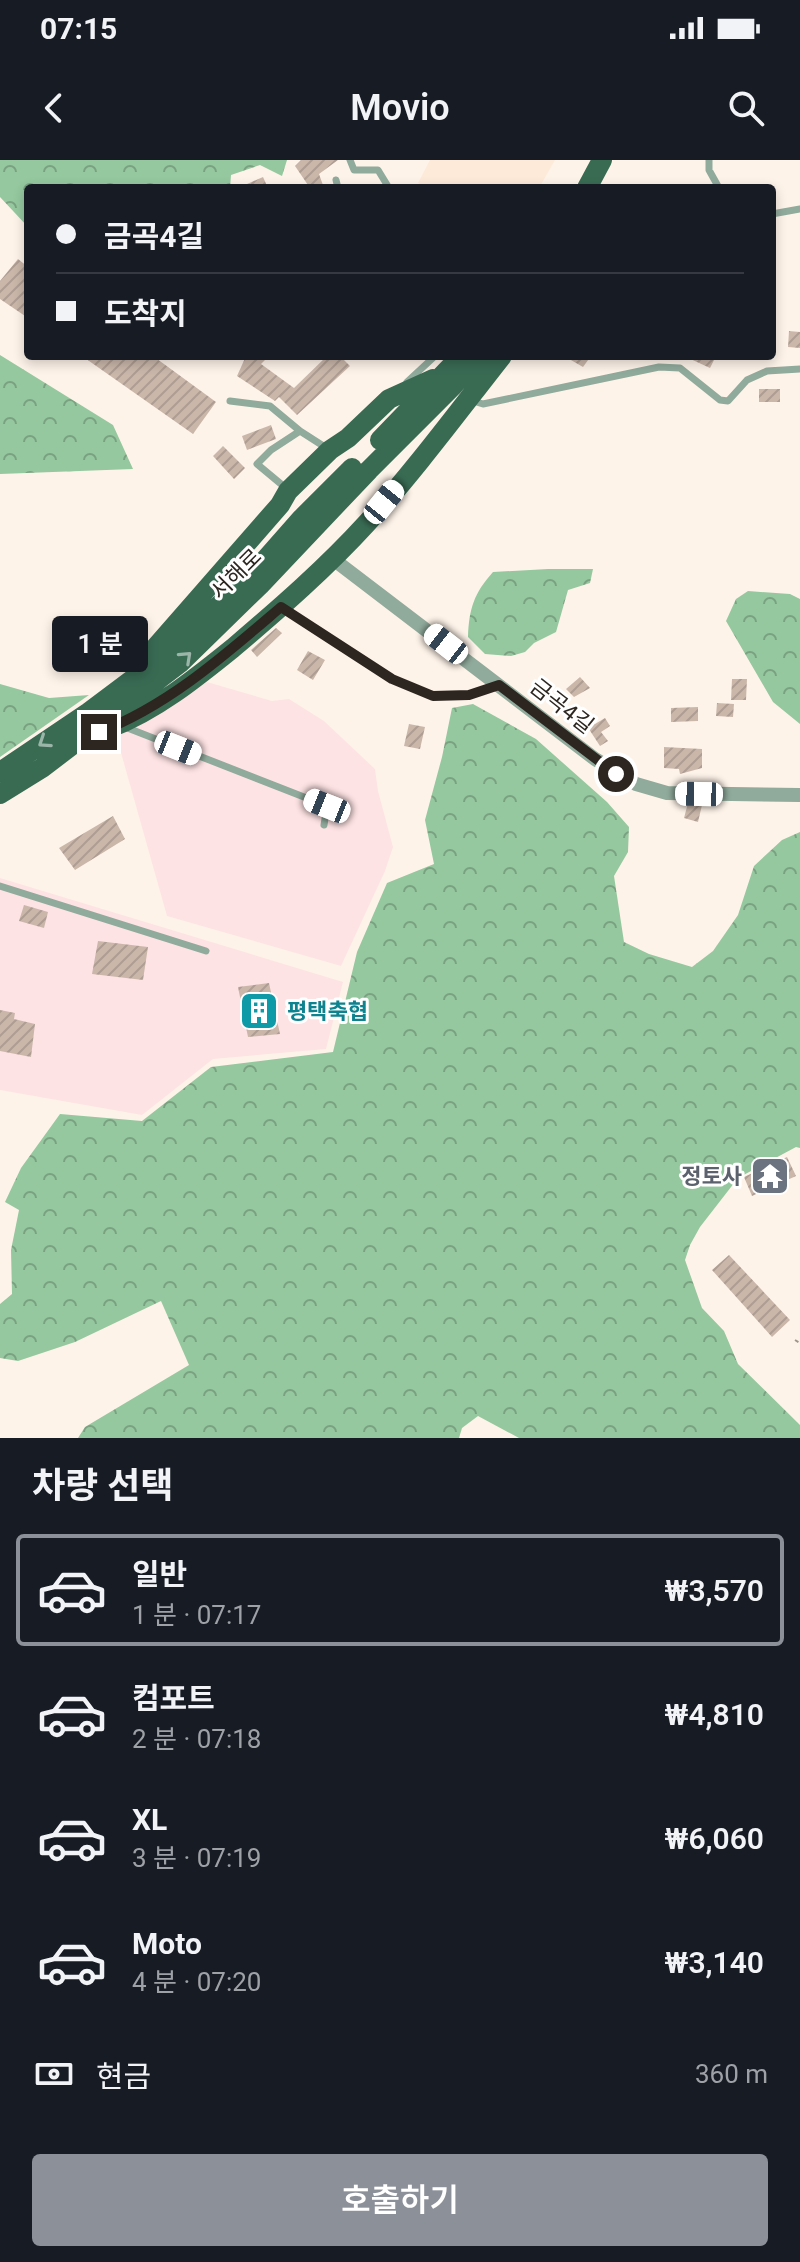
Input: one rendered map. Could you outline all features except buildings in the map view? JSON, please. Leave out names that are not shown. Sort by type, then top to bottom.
[{"type":"main road","points":[[575,184],[587,160]]},
{"type":"main road","points":[[589,184],[602,160]]},
{"type":"main road","points":[[603,184],[613,160]]},
{"type":"main road","name":"서해로","points":[[0,794],[42,768],[180,663],[260,585],[475,360]]},
{"type":"main road","points":[[80,739],[119,725],[154,706],[205,670],[281,607],[333,559],[368,521],[499,360]]},
{"type":"main road","points":[[121,688],[284,498],[330,450],[348,438],[389,399],[438,366]]},
{"type":"main road","name":"서해로","points":[[0,772],[89,712],[161,658],[248,579],[438,366]]},
{"type":"street","name":"금곡4길","points":[[333,559],[595,759],[636,784],[667,793],[800,795]]},
{"type":"lane","points":[[350,160],[354,170],[378,170],[387,184]]},
{"type":"lane","points":[[709,160],[709,170],[717,184]]},
{"type":"lane","points":[[776,213],[800,209]]},
{"type":"lane","points":[[468,399],[483,404],[659,367],[680,368],[720,400],[728,401],[747,380],[767,371],[800,369]]},
{"type":"lane","points":[[230,401],[270,406],[300,431],[330,450]]},
{"type":"lane","points":[[284,498],[257,464],[271,450],[300,431]]},
{"type":"lane","points":[[281,607],[392,679],[433,696],[469,695],[499,685]]},
{"type":"lane","points":[[119,725],[327,806],[324,825]]},
{"type":"lane","points":[[0,886],[206,951]]},
{"type":"path","points":[[795,1340],[800,1343]]},
{"type":"shaded area","points":[[430,160],[555,160],[541,184],[418,183]]},
{"type":"shaded area","points":[[207,682],[272,701],[289,699],[324,721],[375,769],[393,847],[341,966],[167,916],[116,735]]},
{"type":"shaded area","points":[[0,878],[343,982],[326,1049],[213,1059],[142,1115],[0,1090]]},
{"type":"green space","points":[[0,160],[287,160],[282,176],[260,165],[231,175],[230,184],[24,184],[24,223],[0,197]]},
{"type":"green space","points":[[0,355],[113,425],[133,469],[0,474]]},
{"type":"green space","points":[[593,569],[590,583],[568,590],[556,632],[534,643],[525,652],[511,656],[485,654],[468,637],[474,602],[481,587],[493,572]]},
{"type":"green space","points":[[748,591],[790,594],[800,599],[800,724],[773,702],[726,621],[736,599]]},
{"type":"green space","points":[[0,684],[49,698],[89,695],[0,757]]},
{"type":"green space","points":[[473,704],[536,739],[607,802],[629,827],[628,852],[614,876],[624,942],[649,954],[692,967],[713,951],[738,915],[754,866],[782,840],[800,832],[800,1148],[796,1147],[738,1178],[700,1227],[685,1260],[702,1308],[724,1331],[738,1364],[800,1425],[800,1438],[519,1438],[478,1416],[462,1428],[459,1438],[78,1438],[85,1427],[189,1365],[161,1301],[75,1342],[18,1361],[0,1358],[0,1304],[12,1294],[11,1250],[19,1210],[5,1202],[21,1168],[60,1114],[142,1121],[211,1067],[333,1052],[357,952],[387,883],[434,864],[425,820],[452,708]]},
{"type":"place","name":"평택축협","points":[[259,1011]]},
{"type":"place","name":"정토사","points":[[770,1176]]},
{"type":"route","points":[[99,732],[154,706],[205,670],[281,607],[392,679],[433,696],[469,695],[499,685],[616,774]]}]
